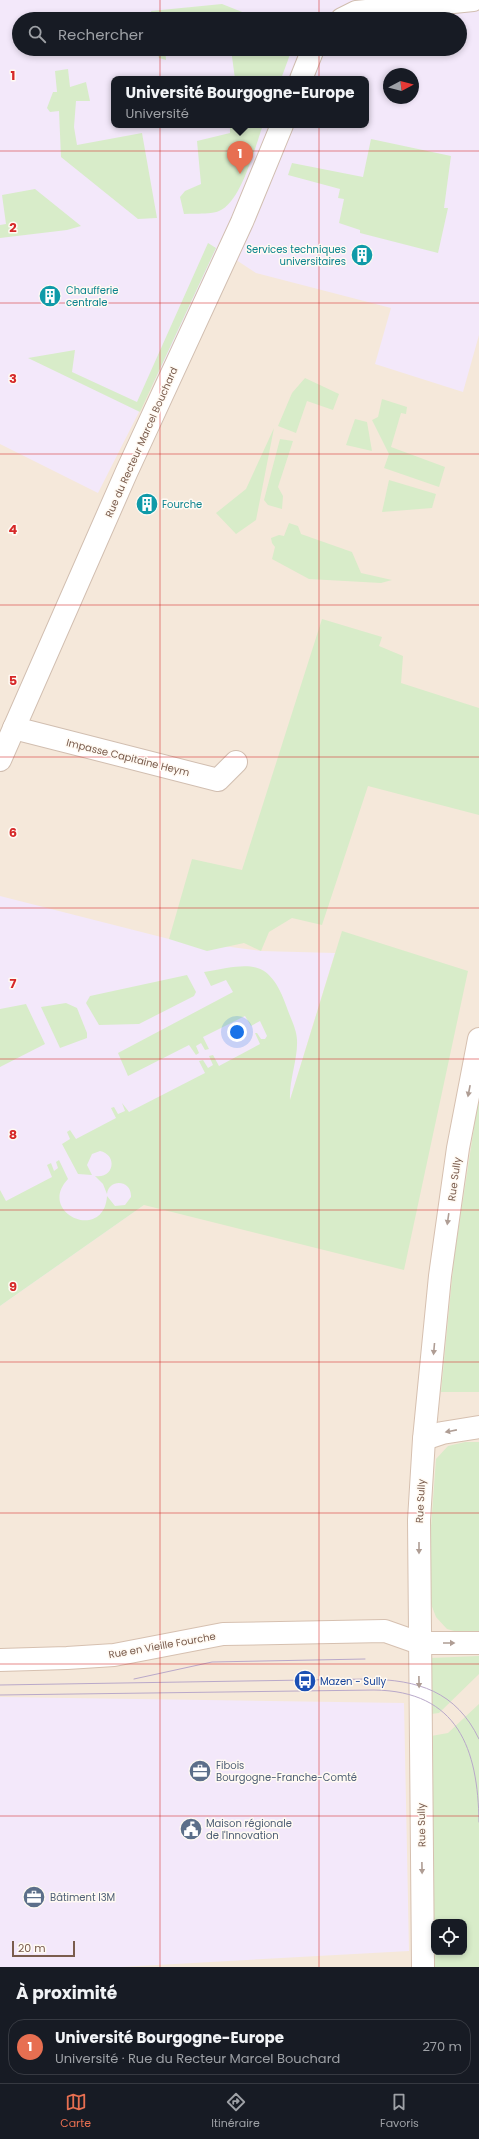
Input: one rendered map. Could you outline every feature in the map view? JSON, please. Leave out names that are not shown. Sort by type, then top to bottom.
[{"type":"main road","points":[[356,12],[473,0]]},
{"type":"main road","points":[[301,76],[310,56]]},
{"type":"main road","name":"Rue du Recteur Marcel Bouchard","points":[[0,760],[127,471],[242,222],[281,128]]},
{"type":"main road","name":"Impasse Capitaine Heym","points":[[14,728],[218,780],[236,762]]},
{"type":"main road","name":"Rue Sully","points":[[423,1967],[419,1520],[424,1439],[440,1276],[456,1163],[479,1039]]},
{"type":"main road","points":[[424,1439],[442,1433],[479,1427]]},
{"type":"main road","name":"Rue en Vieille Fourche","points":[[0,1660],[114,1655],[223,1634],[385,1631],[419,1643],[479,1643]]},
{"type":"shaded area","points":[[0,0],[479,0],[479,1967],[0,1967]]},
{"type":"shaded area","points":[[0,0],[479,0],[479,335],[463,392],[375,364],[391,308],[256,273],[221,250],[98,493],[0,444]]},
{"type":"shaded area","points":[[0,896],[169,939],[261,951],[335,953],[289,1103],[0,1306]]},
{"type":"shaded area","points":[[0,1697],[404,1703],[409,1951],[121,1967],[0,1967]]},
{"type":"green space","points":[[222,4],[242,12],[151,12]]},
{"type":"green space","points":[[158,56],[166,56],[166,60],[159,58]]},
{"type":"green space","points":[[232,56],[289,56],[282,76],[235,76]]},
{"type":"green space","points":[[68,69],[70,87],[86,82],[90,101],[76,101],[74,127],[77,145],[142,133],[157,218],[138,219],[61,157],[59,111],[50,112],[47,108],[53,92],[57,92],[55,71]]},
{"type":"green space","points":[[230,128],[262,128],[246,173],[234,197],[227,206],[219,211],[184,214],[180,197],[185,191],[201,184],[197,141],[230,133]]},
{"type":"green space","points":[[371,139],[451,156],[444,208],[448,208],[438,253],[360,233],[360,230],[339,223],[344,199],[338,198],[340,189],[288,175],[292,163],[363,177]]},
{"type":"green space","points":[[35,189],[81,226],[67,230],[0,238],[0,225],[6,224],[2,195]]},
{"type":"green space","points":[[208,243],[216,248],[140,412],[28,358],[75,350],[72,372],[137,402]]},
{"type":"green space","points":[[305,378],[339,394],[333,410],[307,401],[296,433],[278,426],[292,393]]},
{"type":"green space","points":[[382,399],[407,407],[406,414],[401,413],[391,447],[445,467],[439,487],[384,468],[389,454],[372,420],[378,417]]},
{"type":"green space","points":[[355,419],[367,422],[372,451],[346,445]]},
{"type":"green space","points":[[274,428],[256,520],[236,534],[216,513],[246,489]]},
{"type":"green space","points":[[280,439],[293,441],[278,487],[283,496],[282,509],[268,505],[264,500]]},
{"type":"green space","points":[[389,480],[436,494],[432,508],[382,512]]},
{"type":"green space","points":[[289,523],[298,526],[301,534],[352,552],[361,573],[392,580],[381,583],[309,579],[272,559],[275,547],[271,538],[279,535],[284,536]]},
{"type":"green space","points":[[322,619],[382,637],[379,646],[403,656],[401,683],[479,708],[479,815],[368,786],[322,925],[292,918],[269,932],[261,951],[244,943],[207,951],[169,939],[192,859],[242,870]]},
{"type":"green space","points":[[342,931],[468,971],[404,1270],[144,1205],[0,1306],[0,1190],[6,1201],[52,1177],[47,1165],[51,1163],[54,1171],[58,1168],[56,1162],[59,1160],[68,1179],[60,1191],[60,1203],[65,1212],[74,1218],[85,1220],[95,1218],[103,1210],[107,1196],[115,1206],[125,1205],[131,1197],[128,1187],[124,1184],[116,1183],[112,1185],[107,1194],[103,1184],[95,1176],[106,1174],[110,1170],[111,1161],[106,1153],[100,1151],[92,1154],[87,1165],[92,1175],[78,1174],[62,1144],[70,1139],[67,1132],[70,1130],[76,1139],[116,1118],[111,1108],[114,1107],[118,1114],[125,1111],[122,1103],[129,1112],[205,1073],[199,1061],[203,1060],[208,1068],[213,1065],[209,1056],[213,1055],[219,1066],[260,1044],[255,1033],[257,1033],[261,1039],[265,1039],[267,1036],[260,1021],[251,1026],[245,1016],[203,1037],[209,1049],[205,1050],[201,1043],[196,1046],[199,1053],[196,1055],[189,1045],[128,1076],[118,1053],[233,992],[226,980],[211,986],[204,972],[245,966],[256,968],[265,972],[273,979],[280,991],[296,1032],[297,1047],[290,1100]]},
{"type":"green space","points":[[187,975],[196,992],[194,996],[139,1024],[99,1025],[86,1003],[90,996]]},
{"type":"green space","points":[[66,1003],[77,1008],[87,1033],[87,1038],[60,1048],[41,1007]]},
{"type":"green space","points":[[26,1004],[45,1044],[0,1067],[0,1009]]},
{"type":"green space","points":[[479,1095],[479,1392],[441,1392],[454,1258]]},
{"type":"green space","points":[[465,1442],[479,1442],[479,1632],[458,1632],[447,1629],[436,1617],[431,1604],[428,1568],[436,1459],[448,1446]]},
{"type":"green space","points":[[479,1656],[479,1674],[439,1713],[431,1714],[430,1658]]},
{"type":"green space","points":[[479,1704],[479,1967],[434,1967],[434,1955],[467,1955],[467,1919],[434,1919],[431,1736],[448,1733]]},
{"type":"tram line","points":[[134,1679],[212,1662],[365,1659]]},
{"type":"tram line","points":[[0,1685],[368,1679],[386,1680],[419,1686],[434,1691],[447,1699],[470,1723],[479,1739]]},
{"type":"tram line","points":[[0,1695],[374,1690],[403,1693],[426,1701],[444,1713],[458,1729],[467,1748],[474,1771],[478,1795],[479,1822]]},
{"type":"place","name":"Université Bourgogne-Europe","points":[[240,174]]},
{"type":"place","name":"Services techniques universitaires","points":[[362,255]]},
{"type":"place","name":"Chaufferie centrale","points":[[50,296]]},
{"type":"place","name":"Fourche","points":[[147,504]]},
{"type":"place","name":"Mazen - Sully","points":[[305,1681]]},
{"type":"place","name":"Fibois Bourgogne-Franche-Comté","points":[[200,1771]]},
{"type":"place","name":"Maison régionale de l'Innovation","points":[[191,1829]]},
{"type":"place","name":"Bâtiment I3M","points":[[34,1897]]}]
